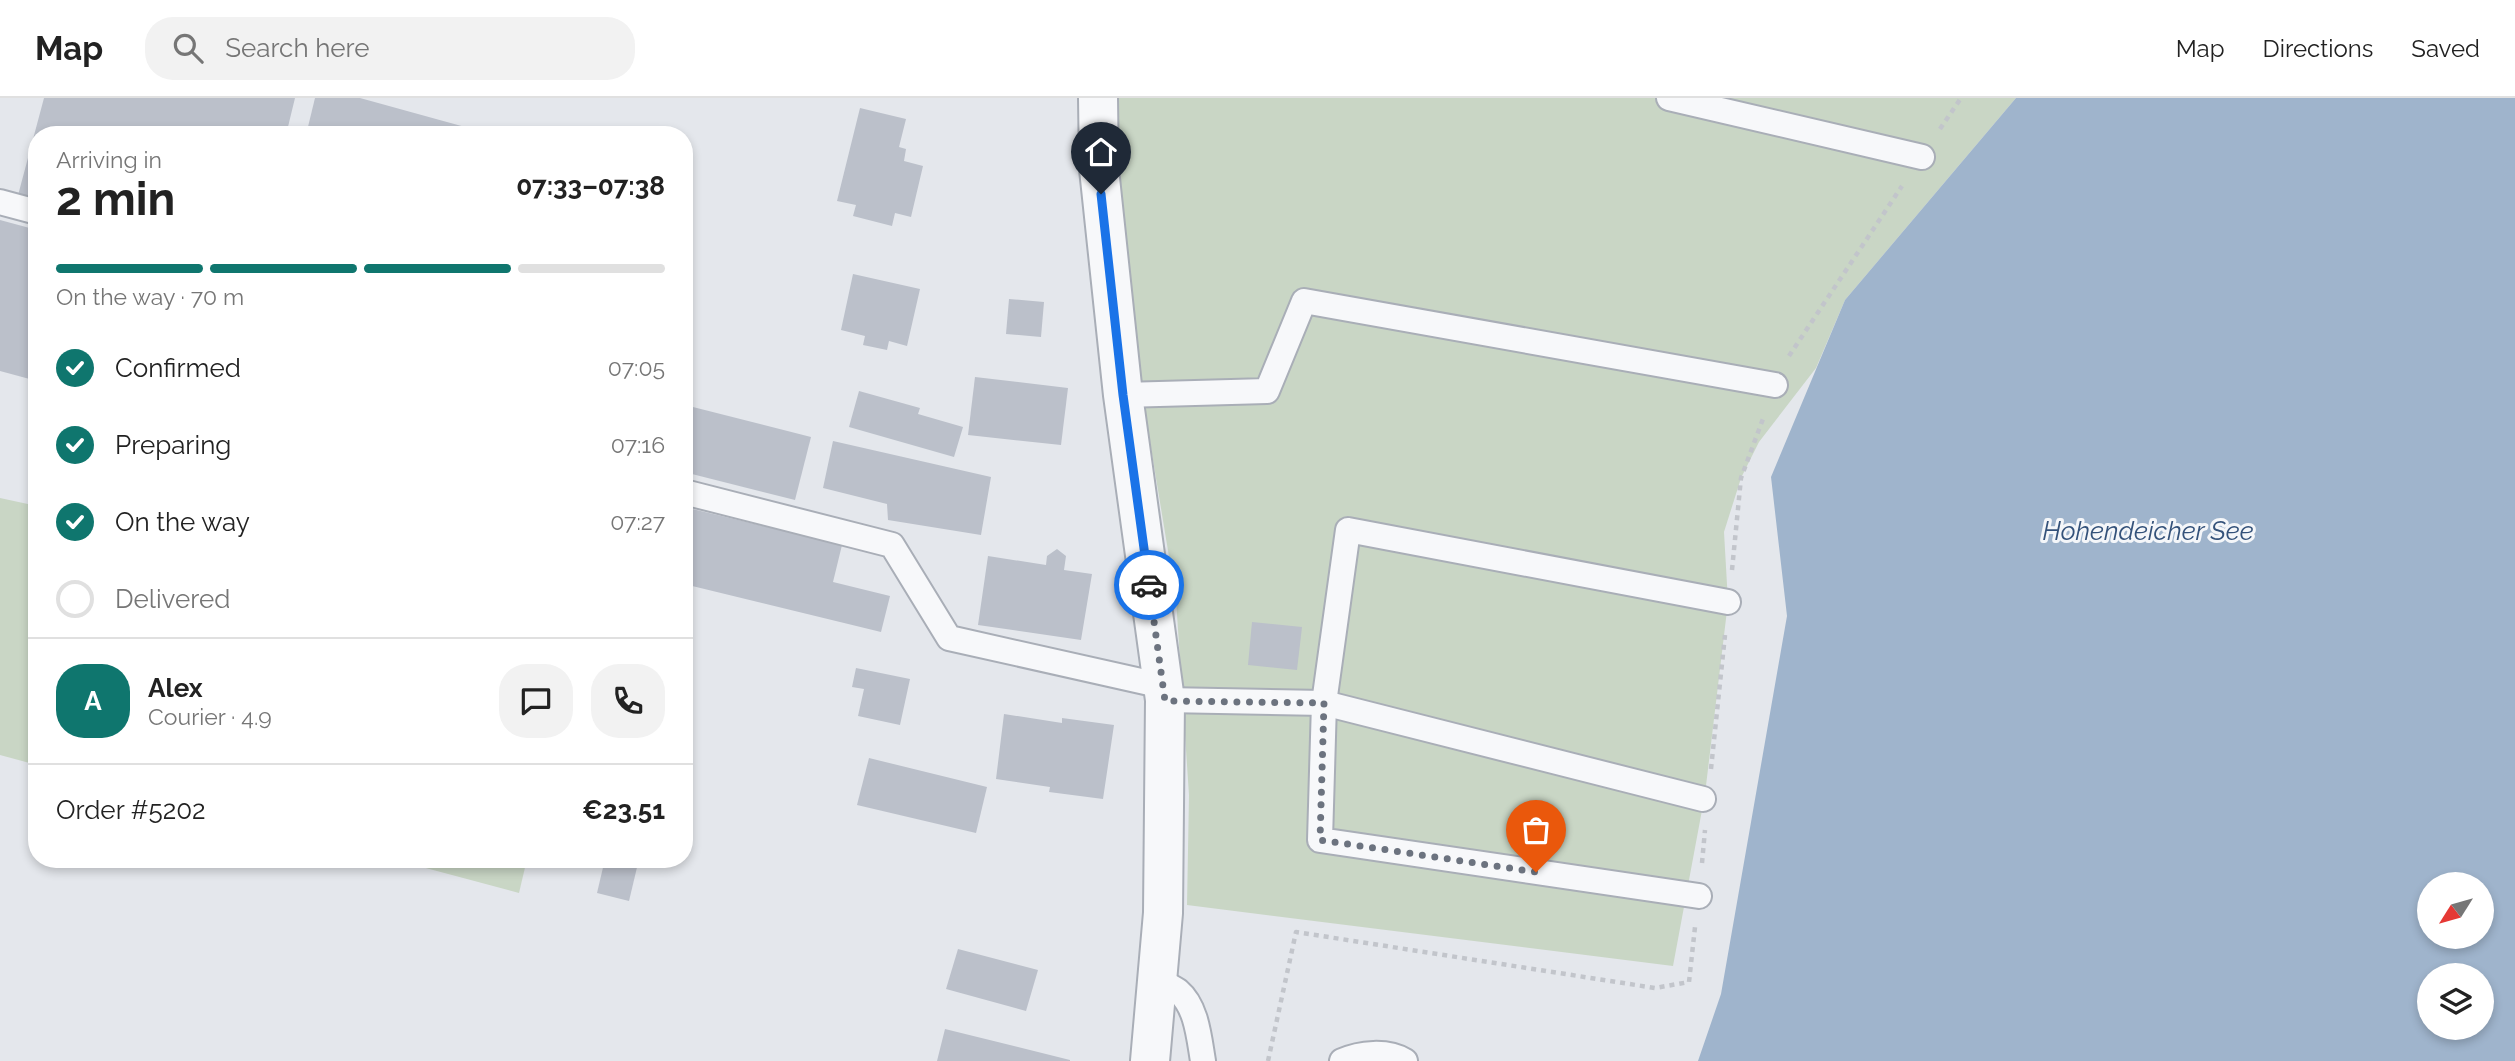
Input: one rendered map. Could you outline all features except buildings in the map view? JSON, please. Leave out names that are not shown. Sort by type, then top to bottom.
[{"type":"street","points":[[1098,98],[1098,169],[1123,395],[1164,693],[1163,913],[1150,1061]]},
{"type":"lane","points":[[1669,98],[1922,158]]},
{"type":"lane","points":[[0,202],[28,210]]},
{"type":"lane","points":[[1123,395],[1266,391],[1304,301],[1775,385]]},
{"type":"lane","points":[[693,494],[892,545],[949,638],[1164,693],[1324,703],[1707,787]]},
{"type":"lane","points":[[1699,896],[1320,840],[1324,703],[1348,530],[1728,602]]},
{"type":"lane","points":[[1157,980],[1178,991],[1187,1001],[1194,1015],[1203,1061]]},
{"type":"lane","points":[[1342,1061],[1354,1056],[1383,1054],[1405,1061]]},
{"type":"path","points":[[1707,787],[1741,478],[1775,385],[1782,367],[1961,98]]},
{"type":"path","points":[[1268,1061],[1296,932],[1655,988],[1689,982],[1705,829]]},
{"type":"green space","points":[[1117,98],[2016,98],[1845,300],[1816,368],[1759,442],[1741,478],[1724,532],[1728,602],[1705,794],[1673,966],[1187,905],[1189,795],[1176,599],[1134,345],[1117,181]]},
{"type":"green space","points":[[0,498],[28,504],[28,763],[0,755]]},
{"type":"green space","points":[[426,868],[525,868],[519,893]]},
{"type":"water","name":"Hohendeicher See","points":[[2016,98],[2515,98],[2515,1061],[1698,1061],[1721,994],[1787,616],[1771,477],[1845,300]]},
{"type":"way so far","points":[[1149,585],[1165,701],[1324,703],[1320,840],[1536,872]]},
{"type":"route","points":[[1101,194],[1123,395],[1149,585]]}]
